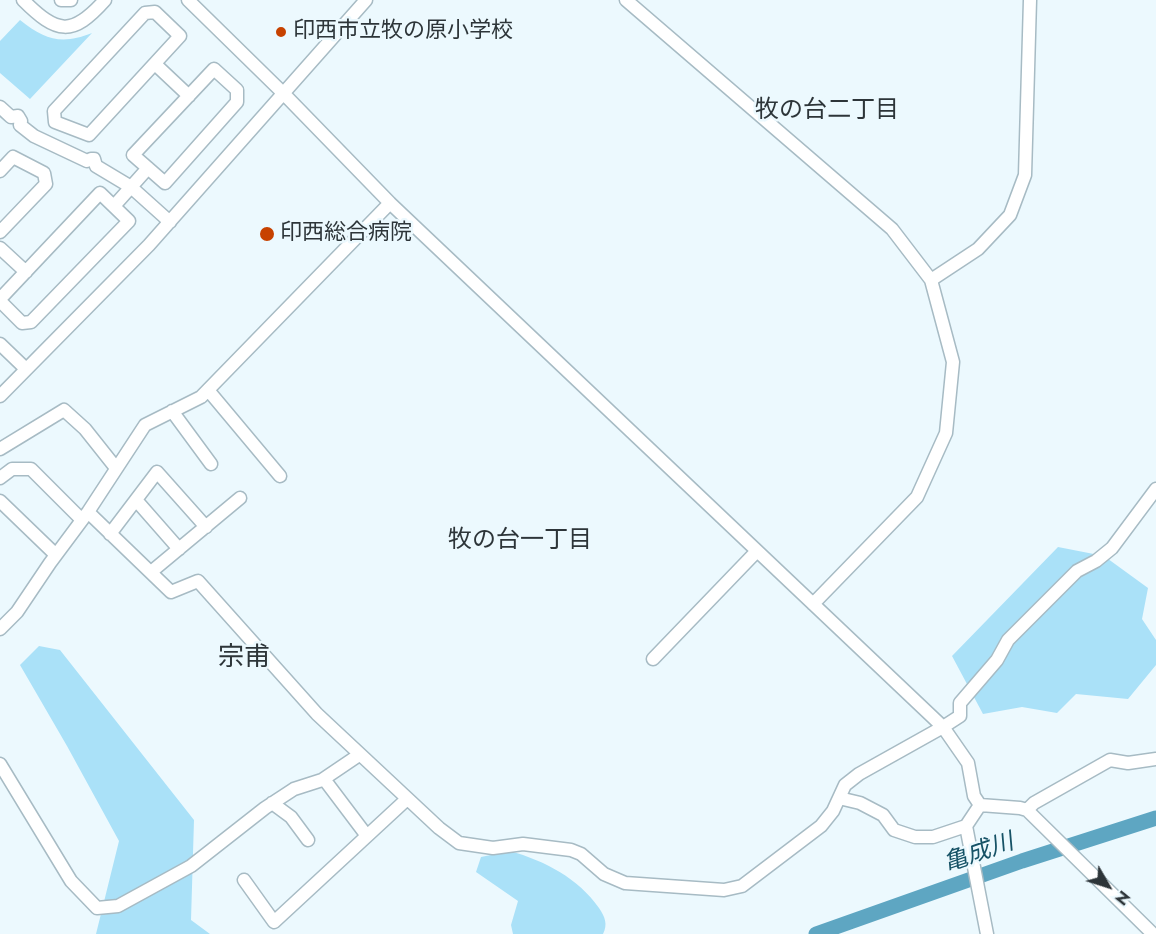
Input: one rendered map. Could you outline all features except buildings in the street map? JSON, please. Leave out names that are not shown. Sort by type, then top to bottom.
[{"type":"street","points":[[23,0],[49,23],[66,27],[85,21],[105,0]]},
{"type":"street","points":[[61,0],[71,0]]},
{"type":"street","points":[[188,0],[390,203],[943,727],[968,763],[974,796],[980,805]]},
{"type":"street","points":[[0,396],[150,245],[366,0]]},
{"type":"street","points":[[626,0],[892,229],[930,280],[953,363],[946,434],[917,497],[813,604]]},
{"type":"street","points":[[930,280],[978,249],[1010,215],[1025,175],[1030,0]]},
{"type":"street","points":[[155,12],[180,36],[155,64],[89,135],[55,122],[54,111],[145,13],[155,12]]},
{"type":"street","points":[[155,64],[189,96]]},
{"type":"street","points":[[214,69],[237,90],[237,102],[165,183],[133,154],[189,96],[214,69]]},
{"type":"street","points":[[0,107],[34,136],[92,164],[131,187],[170,222]]},
{"type":"street","points":[[0,171],[13,157],[44,173],[46,184],[0,232]]},
{"type":"street","points":[[114,206],[148,168]]},
{"type":"street","points":[[100,193],[129,221],[31,322],[22,322],[0,300],[26,272],[100,193]]},
{"type":"street","points":[[0,629],[17,612],[85,516],[145,425],[201,397],[390,203]]},
{"type":"street","points":[[0,248],[26,272]]},
{"type":"street","points":[[0,344],[26,369]]},
{"type":"street","points":[[208,390],[280,476]]},
{"type":"street","points":[[0,449],[64,410],[85,429],[116,468]]},
{"type":"street","points":[[172,411],[211,464]]},
{"type":"street","points":[[0,478],[12,470],[31,469],[85,516],[110,534],[171,592],[198,581],[317,714],[407,799],[459,843],[493,849],[523,844],[571,850],[581,854],[604,874],[625,883],[724,890],[742,886],[821,826],[845,785],[859,774],[960,716],[960,703],[997,660],[1008,640],[1077,571],[1096,561],[1112,548],[1156,489]]},
{"type":"street","points":[[110,534],[157,472],[206,527]]},
{"type":"street","points":[[151,573],[240,498]]},
{"type":"street","points":[[136,500],[179,549]]},
{"type":"street","points":[[0,501],[56,555]]},
{"type":"street","points":[[653,659],[757,551]]},
{"type":"street","points":[[2,768],[71,881],[97,908],[118,906],[191,866],[272,803],[294,789],[324,779],[359,755]]},
{"type":"street","points":[[1027,810],[1034,803],[1110,760],[1128,763],[1156,759]]},
{"type":"street","points":[[0,787],[2,768]]},
{"type":"street","points":[[324,779],[367,836]]},
{"type":"street","points":[[839,798],[860,803],[883,815],[894,830],[915,837],[933,837],[966,826],[980,805]]},
{"type":"street","points":[[244,880],[274,922],[407,799]]},
{"type":"street","points":[[272,803],[291,817],[308,840]]},
{"type":"street","points":[[980,805],[1027,810],[1153,934]]},
{"type":"street","points":[[966,826],[987,934]]},
{"type":"shaded area","points":[[20,20],[38,32],[54,38],[72,39],[92,33],[30,99],[0,73],[0,41]]},
{"type":"shaded area","points":[[1058,547],[1104,556],[1148,588],[1142,619],[1156,640],[1156,665],[1128,699],[1076,694],[1057,713],[1022,707],[983,714],[952,656]]},
{"type":"shaded area","points":[[39,646],[60,650],[194,820],[191,920],[210,934],[96,934],[119,841],[20,665]]},
{"type":"shaded area","points":[[510,851],[536,860],[571,879],[591,897],[603,914],[606,924],[603,934],[513,934],[511,925],[518,901],[476,872],[481,857]]},
{"type":"waterway","name":"亀成川","points":[[816,934],[1022,861],[1156,818]]},
{"type":"place","name":"印西市立牧の原小学校","points":[[281,32]]},
{"type":"place","name":"印西総合病院","points":[[267,234]]},
{"type":"district","name":"牧の台二丁目","points":[[827,111]]},
{"type":"district","name":"牧の台一丁目","points":[[520,541]]},
{"type":"district","name":"宗甫","points":[[244,659]]}]
